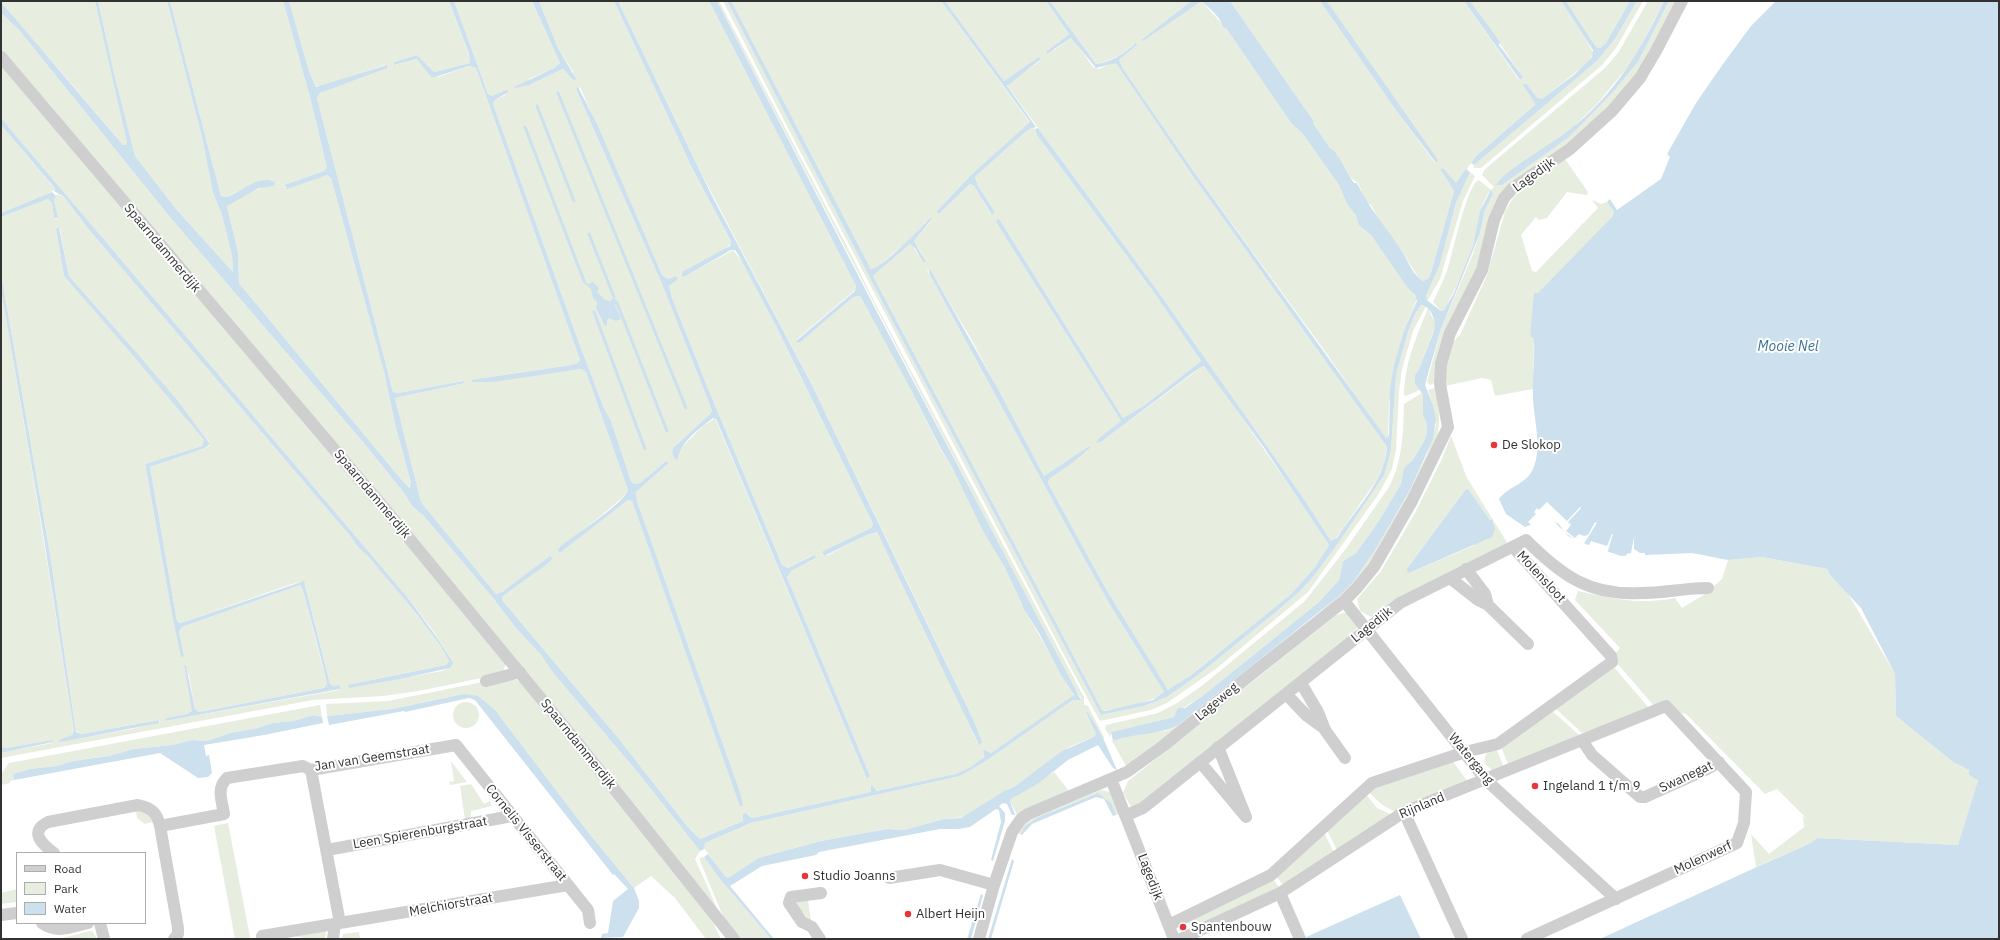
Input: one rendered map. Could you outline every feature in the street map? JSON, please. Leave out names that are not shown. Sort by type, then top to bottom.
[{"type":"street","name":"Lagedijk","points":[[1448,427],[1440,384],[1441,364],[1450,333],[1482,270],[1494,220],[1504,198],[1513,188],[1570,149],[1612,110],[1640,78],[1682,1]]},
{"type":"street","name":"Spaarndammerdijk","points":[[1,57],[329,442],[520,672],[734,939]]},
{"type":"street","name":"Lageweg","points":[[979,939],[994,885],[1012,832],[1021,819],[1028,814],[1127,772],[1163,746],[1356,590],[1374,567],[1420,485],[1448,427]]},
{"type":"street","name":"Molensloot","points":[[1465,752],[1498,744],[1612,662],[1611,656],[1513,547],[1526,540],[1556,567],[1581,583],[1599,591],[1641,594],[1689,588],[1708,588]]},
{"type":"street","name":"Lagedijk","points":[[1127,815],[1143,808],[1400,603],[1513,547]]},
{"type":"street","points":[[1466,569],[1485,594],[1488,605]]},
{"type":"street","points":[[1450,578],[1478,600],[1488,605],[1528,644]]},
{"type":"street","name":"Watergang","points":[[1344,601],[1486,780],[1616,899]]},
{"type":"street","points":[[486,681],[520,672]]},
{"type":"street","points":[[1301,683],[1318,712],[1326,730],[1345,758]]},
{"type":"street","points":[[1286,694],[1307,716],[1326,730]]},
{"type":"street","name":"Molenwerf","points":[[1526,939],[1737,843],[1744,823],[1748,795],[1744,788],[1666,706],[1655,710]]},
{"type":"street","name":"Rijnland","points":[[1181,939],[1280,893],[1404,812],[1486,780],[1655,710]]},
{"type":"street","name":"Swanegat","points":[[1582,740],[1592,755],[1640,797],[1645,797],[1707,769],[1718,762]]},
{"type":"street","name":"Jan van Geemstraat","points":[[160,826],[224,814],[220,790],[221,784],[227,778],[303,766],[311,770],[456,745]]},
{"type":"street","name":"Cornelis Visserstraat","points":[[456,745],[588,910],[590,923]]},
{"type":"street","points":[[1200,762],[1246,817],[1218,747]]},
{"type":"street","points":[[1169,925],[1271,875],[1372,783],[1465,752]]},
{"type":"street","points":[[311,770],[327,850],[338,924],[333,939]]},
{"type":"street","name":"Lagedijk","points":[[1111,779],[1127,815],[1174,939]]},
{"type":"street","points":[[52,852],[42,845],[39,838],[39,830],[48,822],[138,805],[148,807],[157,815],[160,826],[178,928],[178,934],[174,939]]},
{"type":"street","points":[[1404,812],[1462,939]]},
{"type":"street","name":"Leen Spierenburgstraat","points":[[327,850],[512,816]]},
{"type":"street","points":[[889,878],[940,870],[994,885]]},
{"type":"street","name":"Melchiorstraat","points":[[262,936],[568,885]]},
{"type":"street","points":[[820,939],[812,927],[802,922],[789,903],[791,897],[821,893]]},
{"type":"street","points":[[1280,893],[1300,939]]},
{"type":"street","points":[[1,915],[16,913]]},
{"type":"street","points":[[43,924],[52,930],[58,930],[84,924]]},
{"type":"street","points":[[100,924],[104,939]]},
{"type":"green space","points":[[1,1],[95,1],[128,142],[126,145],[123,145],[21,27]]},
{"type":"green space","points":[[98,1],[167,1],[202,137],[213,193],[222,215],[232,256],[233,272],[177,210],[135,156]]},
{"type":"green space","points":[[170,1],[283,1],[311,101],[327,168],[324,171],[284,185],[285,188],[291,187],[327,175],[331,178],[384,372],[411,488],[400,478],[239,283],[238,252],[227,206],[238,198],[274,181],[259,183],[231,195],[221,196]]},
{"type":"green space","points":[[289,1],[449,1],[469,55],[470,63],[434,72],[417,55],[394,62],[395,65],[417,59],[438,77],[469,66],[476,68],[580,360],[578,363],[571,365],[484,378],[485,382],[581,369],[586,372],[628,490],[623,497],[602,515],[557,550],[560,553],[628,500],[632,501],[740,806],[740,792],[637,501],[636,492],[669,463],[666,461],[640,483],[634,484],[631,481],[611,421],[604,408],[579,343],[493,104],[495,100],[507,94],[492,96],[488,94],[454,1],[532,1],[560,63],[554,68],[529,79],[529,85],[563,69],[574,81],[573,72],[558,48],[539,1],[614,1],[693,170],[731,241],[727,248],[681,273],[684,277],[733,250],[742,261],[776,326],[873,524],[871,528],[823,551],[823,556],[828,555],[867,535],[877,532],[939,658],[978,744],[972,717],[907,581],[812,385],[700,171],[618,1],[709,1],[856,286],[855,290],[796,340],[803,340],[851,299],[856,296],[860,296],[1005,568],[1022,605],[1074,696],[991,753],[985,750],[983,751],[984,757],[969,768],[955,774],[877,791],[873,786],[872,792],[752,818],[747,813],[743,814],[743,821],[700,839],[687,826],[619,739],[502,600],[503,596],[546,565],[552,556],[502,592],[496,594],[421,502],[395,398],[465,383],[464,381],[398,393],[393,392],[317,98],[320,93],[387,67],[385,65],[323,86],[316,86],[309,71]],"holes":[[[580,87],[662,275],[668,279],[676,276],[678,279],[669,286],[672,298],[782,565],[788,568],[813,555],[815,559],[790,571],[787,577],[870,776],[867,779],[715,418],[703,426],[681,448],[678,452],[678,458],[674,447],[712,411],[662,284],[576,89]]]},
{"type":"green space","points":[[717,1],[719,1],[873,299],[1084,697],[1084,705],[1088,706],[1105,739],[1102,738],[1088,712],[1086,714],[1096,734],[1094,737],[1069,747],[1014,787],[1002,792],[964,817],[944,819],[904,830],[887,829],[821,841],[758,858],[728,878],[703,847],[705,843],[751,823],[960,776],[986,761],[1073,700],[1080,700],[1081,698],[1071,683]]},
{"type":"green space","points":[[723,1],[727,1],[888,313],[1101,715],[1144,706],[1167,697],[1198,675],[1276,612],[1300,591],[1313,577],[1334,549],[1383,475],[1391,450],[1396,375],[1408,332],[1415,314],[1421,305],[1426,306],[1413,331],[1402,369],[1399,391],[1396,450],[1392,469],[1378,495],[1308,592],[1217,668],[1167,703],[1151,710],[1100,721],[789,130]]},
{"type":"green space","points":[[731,1],[941,1],[1030,123],[972,174],[936,212],[939,214],[970,184],[974,186],[991,214],[995,212],[978,186],[975,177],[1023,134],[1034,128],[1046,147],[1155,294],[1201,361],[1145,405],[1123,418],[1000,220],[996,222],[1121,421],[1096,442],[1101,442],[1203,366],[1207,368],[1329,545],[1315,567],[1291,594],[1181,683],[1170,690],[1167,689],[1106,589],[1048,483],[1049,479],[1091,447],[1089,446],[1044,476],[970,337],[929,269],[927,270],[1086,562],[1110,605],[1164,692],[1161,695],[1135,705],[1102,710],[873,276],[910,244],[913,246],[923,262],[922,254],[914,241],[932,220],[930,218],[907,242],[875,269],[871,269]]},
{"type":"green space","points":[[945,1],[1046,1],[1069,34],[1057,43],[1053,51],[1071,38],[1093,67],[1099,69],[1115,62],[1117,64],[1192,175],[1387,447],[1384,464],[1376,481],[1334,541],[1331,541],[1304,499],[1157,290],[1008,87],[1008,84],[1041,60],[1039,58],[1004,81]]},
{"type":"green space","points":[[1050,1],[1191,1],[1142,39],[1143,41],[1189,9],[1202,2],[1226,28],[1291,123],[1302,133],[1339,185],[1347,204],[1351,207],[1362,225],[1371,235],[1417,299],[1405,328],[1389,404],[1388,437],[1386,438],[1382,434],[1324,350],[1192,169],[1122,67],[1119,60],[1136,46],[1134,43],[1127,50],[1117,56],[1096,64]]},
{"type":"green space","points":[[1230,1],[1320,1],[1395,109],[1435,163],[1437,160],[1326,1],[1464,1],[1519,80],[1523,77],[1470,1],[1561,1],[1594,54],[1585,65],[1542,99],[1537,99],[1526,83],[1524,84],[1536,103],[1535,105],[1476,156],[1458,182],[1454,183],[1443,168],[1440,169],[1454,191],[1429,278],[1423,281],[1418,277],[1403,253],[1383,227],[1371,205],[1366,202],[1358,183],[1350,177],[1341,161],[1330,148],[1313,123],[1313,120]]},
{"type":"green space","points":[[1566,1],[1630,1],[1606,43],[1600,48],[1596,47]]},
{"type":"green space","points":[[1637,1],[1643,1],[1616,48],[1602,65],[1481,168],[1474,168],[1474,165],[1486,154],[1597,61],[1615,39]]},
{"type":"green space","points":[[1648,1],[1664,1],[1635,58],[1597,104],[1570,130],[1510,172],[1502,185],[1557,145],[1613,92],[1638,62],[1669,1],[1677,1],[1643,66],[1613,102],[1575,139],[1518,180],[1478,267],[1434,383],[1430,385],[1427,382],[1441,329],[1472,256],[1480,233],[1485,210],[1493,194],[1490,191],[1482,205],[1470,254],[1452,295],[1444,310],[1441,311],[1433,302],[1448,268],[1465,206],[1474,184],[1479,180],[1491,190],[1494,187],[1482,175],[1484,170],[1605,68],[1618,53]]},
{"type":"green space","points":[[1,13],[19,30],[169,216],[363,442],[404,493],[413,507],[423,515],[493,598],[515,627],[541,655],[554,674],[635,769],[700,851],[695,859],[717,908],[1,52]]},
{"type":"green space","points":[[1,62],[299,415],[506,664],[503,671],[491,676],[424,690],[384,696],[313,700],[1,758],[1,753],[52,743],[52,740],[6,748],[2,747],[1,290],[39,511],[74,731],[73,735],[58,740],[60,742],[132,729],[160,722],[159,720],[82,734],[76,731],[50,554],[1,273],[1,217],[48,199],[52,203],[54,218],[58,219],[54,200],[57,194],[64,197],[90,231],[351,537],[357,546],[363,550],[415,612],[440,645],[449,661],[446,665],[352,684],[348,687],[442,671],[447,669],[452,661],[434,632],[408,598],[1,118]],"holes":[[[56,227],[60,229],[69,276],[129,344],[210,445],[150,467],[177,621],[181,623],[289,585],[300,582],[305,584],[330,684],[334,686],[339,685],[339,690],[165,721],[166,718],[187,714],[192,711],[191,698],[184,666],[189,676],[195,709],[199,712],[324,688],[327,684],[303,590],[300,585],[182,627],[179,631],[184,656],[171,609],[145,464],[202,446],[204,440],[125,345],[64,276]]]},
{"type":"green space","points":[[1,125],[55,189],[50,193],[1,213]]},
{"type":"green space","points":[[1565,159],[1588,192],[1587,195],[1567,192],[1547,218],[1539,220],[1536,217],[1521,235],[1532,271],[1536,272],[1598,208],[1592,200],[1601,204],[1607,202],[1614,212],[1612,217],[1532,323],[1530,336],[1534,339],[1533,389],[1495,396],[1491,380],[1482,378],[1445,386],[1447,358],[1451,346],[1460,335],[1487,275],[1505,212],[1513,198],[1526,186]]},
{"type":"green space","points":[[1470,172],[1475,176],[1463,201],[1440,279],[1428,300],[1426,296],[1440,264],[1456,203]]},
{"type":"green space","points":[[1428,308],[1436,325],[1419,369],[1415,375],[1420,390],[1406,396],[1404,395],[1406,372]]},
{"type":"green space","points":[[1435,388],[1439,417],[1435,446],[1375,559],[1349,590],[1165,740],[1126,766],[1112,741],[1136,734],[1166,731],[1177,726],[1317,615],[1353,582],[1374,552],[1411,488],[1427,454],[1436,425],[1433,405],[1428,390]]},
{"type":"green space","points":[[1422,393],[1423,415],[1426,422],[1427,432],[1424,441],[1413,460],[1405,468],[1401,484],[1378,522],[1356,553],[1343,561],[1339,580],[1319,602],[1205,694],[1177,712],[1174,717],[1111,732],[1110,737],[1105,728],[1106,725],[1158,713],[1177,703],[1203,685],[1305,601],[1345,550],[1389,487],[1394,477],[1400,457],[1403,436],[1404,404]]},
{"type":"green space","points":[[1451,436],[1467,478],[1508,544],[1371,617],[1360,611],[1357,599],[1381,571],[1415,513],[1441,461]],"holes":[[[1466,489],[1469,490],[1490,520],[1491,519],[1492,523],[1473,546],[1409,573],[1406,570]]]},
{"type":"green space","points":[[1762,557],[1827,569],[1830,575],[1846,590],[1895,674],[1896,716],[1953,762],[1969,770],[1978,780],[1958,845],[1817,838],[1811,843],[1756,867],[1751,834],[1769,854],[1804,827],[1803,816],[1808,820],[1777,789],[1765,794],[1686,714],[1654,706],[1616,662],[1616,653],[1620,648],[1575,600],[1578,591],[1615,599],[1637,601],[1675,598],[1682,608],[1705,594],[1722,579],[1728,560]]},
{"type":"green space","points":[[1348,612],[1359,625],[1351,636],[1133,810],[1123,793],[1128,781],[1336,615]]},
{"type":"green space","points":[[1613,666],[1649,708],[1591,734],[1586,732],[1582,733],[1555,708]]},
{"type":"green space","points":[[508,677],[519,681],[534,695],[710,916],[721,939],[706,939],[675,898],[651,876],[634,888],[588,832],[495,710],[464,694],[392,709],[327,716],[326,704],[388,701]]},
{"type":"green space","points":[[466,702],[475,706],[479,715],[475,724],[466,728],[457,724],[453,715],[457,706]]},
{"type":"green space","points":[[320,705],[322,717],[314,715],[293,721],[272,723],[258,728],[230,733],[207,741],[192,740],[172,745],[133,749],[109,756],[73,761],[57,766],[30,769],[13,774],[14,780],[10,781],[10,783],[1,785],[1,774],[9,763]]},
{"type":"green space","points":[[1551,710],[1579,735],[1509,766],[1501,747]]},
{"type":"green space","points":[[1496,748],[1504,767],[1493,771],[1485,764],[1485,756],[1488,752]]},
{"type":"green space","points":[[1452,760],[1467,781],[1396,812],[1380,803],[1367,790]]},
{"type":"green space","points":[[451,761],[467,782],[450,785],[449,782],[454,781]]},
{"type":"green space","points":[[1054,772],[1069,791],[1017,815],[1010,801],[1011,799]]},
{"type":"green space","points":[[471,784],[484,804],[490,801],[492,806],[471,811],[471,818],[465,820],[460,786]]},
{"type":"green space","points":[[1101,790],[1110,792],[1121,813],[1116,815],[1106,799],[1095,794],[1042,816],[1032,822],[1020,834],[1018,833],[1018,830],[1029,819]]},
{"type":"green space","points":[[1364,792],[1377,808],[1392,815],[1337,850],[1326,828]]},
{"type":"green space","points":[[136,811],[146,814],[153,822],[145,824],[137,818]]},
{"type":"green space","points":[[228,823],[250,937],[248,939],[235,939],[214,826]]},
{"type":"green space","points":[[1323,830],[1334,853],[1283,885],[1276,876]]},
{"type":"green space","points":[[704,857],[720,879],[771,939],[739,939],[725,921],[700,861],[700,858]]},
{"type":"green space","points":[[1272,878],[1279,887],[1192,929],[1187,920]]},
{"type":"green space","points":[[16,889],[16,902],[1,904],[1,893]]},
{"type":"green space","points":[[808,900],[811,921],[803,919],[807,917],[794,902]]},
{"type":"green space","points":[[90,931],[93,932],[97,939],[59,939]]},
{"type":"green space","points":[[326,931],[325,939],[309,939],[294,936]]},
{"type":"green space","points":[[359,932],[360,939],[342,939],[343,934]]},
{"type":"water","points":[[95,1],[98,1],[135,156],[177,210],[233,272],[232,256],[222,215],[213,193],[202,137],[167,1],[170,1],[221,196],[232,195],[253,183],[260,181],[268,180],[275,182],[274,186],[259,188],[227,206],[238,252],[239,283],[400,478],[410,488],[411,483],[396,428],[384,372],[331,178],[327,175],[287,189],[284,185],[324,171],[327,168],[311,101],[283,1],[289,1],[309,71],[316,87],[387,65],[387,68],[320,93],[317,98],[393,392],[398,393],[464,381],[465,383],[395,398],[421,502],[496,594],[502,592],[550,556],[553,558],[546,565],[503,596],[502,600],[619,739],[687,826],[700,839],[743,821],[743,814],[746,813],[752,818],[871,792],[872,785],[877,791],[955,774],[969,768],[984,757],[983,751],[985,750],[991,753],[1074,695],[1024,609],[1005,568],[982,529],[952,467],[860,296],[856,296],[851,299],[803,340],[798,343],[796,341],[855,291],[856,286],[709,1],[717,1],[876,310],[1081,700],[1073,700],[986,761],[960,776],[751,823],[705,843],[704,849],[700,851],[635,769],[554,674],[541,655],[515,627],[493,598],[423,515],[413,507],[404,493],[363,442],[169,216],[19,30],[1,13],[1,2],[123,145],[126,145],[127,142]]},
{"type":"water","points":[[449,1],[454,1],[488,94],[492,96],[507,90],[508,92],[495,100],[493,104],[579,343],[604,408],[611,421],[631,481],[634,484],[640,483],[666,461],[669,463],[636,492],[637,501],[740,792],[743,806],[740,806],[738,801],[632,501],[628,500],[560,553],[557,550],[616,505],[628,490],[586,372],[581,369],[493,382],[472,382],[472,380],[571,365],[578,363],[580,360],[476,68],[469,66],[432,78],[417,59],[394,65],[394,62],[417,55],[434,72],[470,63],[469,54]]},
{"type":"water","points":[[532,1],[539,1],[558,48],[576,79],[574,81],[563,69],[529,85],[514,87],[554,68],[560,63]]},
{"type":"water","points":[[614,1],[618,1],[712,196],[812,385],[972,717],[982,742],[979,745],[877,532],[867,535],[824,556],[822,553],[823,551],[871,528],[873,524],[776,326],[738,254],[735,250],[731,250],[684,277],[682,276],[682,272],[730,246],[731,241],[693,170]]},
{"type":"water","points":[[727,1],[731,1],[738,14],[871,269],[883,263],[892,256],[930,218],[932,219],[914,241],[926,262],[923,262],[915,248],[910,244],[873,276],[1102,710],[1105,711],[1153,700],[1164,692],[1110,605],[1086,562],[928,269],[931,271],[998,389],[1044,476],[1089,446],[1091,447],[1072,463],[1049,479],[1048,483],[1106,589],[1168,690],[1190,676],[1291,594],[1315,567],[1329,545],[1265,449],[1203,366],[1101,442],[1096,443],[1098,439],[1121,421],[996,222],[997,219],[1000,220],[1123,418],[1145,405],[1201,361],[1155,294],[1037,135],[1035,129],[1038,128],[1157,290],[1304,499],[1331,541],[1337,538],[1375,484],[1385,460],[1387,447],[1192,175],[1116,63],[1096,68],[1071,38],[1047,54],[1046,52],[1069,34],[1046,1],[1050,1],[1096,64],[1106,62],[1117,57],[1135,43],[1137,45],[1119,60],[1122,67],[1192,169],[1386,438],[1389,434],[1390,389],[1394,365],[1405,328],[1417,301],[1415,295],[1408,288],[1371,235],[1359,225],[1356,215],[1347,204],[1339,185],[1302,133],[1291,123],[1212,10],[1202,2],[1199,3],[1143,41],[1141,40],[1191,1],[1230,1],[1313,120],[1313,123],[1330,148],[1335,152],[1354,183],[1357,183],[1367,202],[1397,244],[1414,272],[1423,281],[1429,278],[1454,191],[1440,169],[1443,168],[1456,183],[1466,169],[1470,172],[1456,203],[1440,264],[1426,296],[1428,301],[1441,311],[1444,310],[1453,295],[1473,246],[1480,211],[1491,190],[1493,194],[1485,210],[1480,233],[1441,329],[1425,385],[1433,405],[1436,419],[1433,439],[1411,488],[1374,552],[1353,582],[1339,596],[1177,726],[1162,731],[1121,738],[1113,741],[1111,732],[1174,717],[1178,708],[1185,708],[1205,694],[1319,602],[1339,580],[1343,561],[1356,553],[1378,522],[1401,484],[1404,468],[1413,460],[1424,441],[1427,432],[1426,422],[1423,415],[1423,395],[1415,383],[1415,375],[1419,369],[1435,327],[1434,319],[1430,311],[1425,306],[1421,305],[1415,314],[1408,332],[1396,375],[1391,450],[1384,475],[1334,549],[1313,577],[1300,591],[1276,612],[1198,675],[1167,697],[1144,706],[1101,715],[888,313]]},
{"type":"water","points":[[941,1],[945,1],[1004,81],[1039,57],[1041,59],[1007,86],[1036,127],[1023,134],[975,177],[978,186],[995,212],[992,215],[974,186],[970,184],[939,214],[936,212],[972,174],[1030,122]]},
{"type":"water","points":[[1320,1],[1326,1],[1331,7],[1438,160],[1436,163],[1395,109]]},
{"type":"water","points":[[1464,1],[1470,1],[1500,42],[1499,45],[1523,77],[1520,80]]},
{"type":"water","points":[[1561,1],[1566,1],[1596,47],[1600,48],[1606,43],[1630,1],[1637,1],[1615,39],[1597,61],[1474,165],[1471,163],[1476,156],[1535,105],[1523,85],[1526,83],[1537,98],[1542,99],[1575,74],[1592,57],[1593,50]]},
{"type":"water","points":[[1664,1],[1669,1],[1638,62],[1613,92],[1569,137],[1502,185],[1496,185],[1519,164],[1569,130],[1599,103],[1624,72],[1635,55]]},
{"type":"water","name":"Mooie Nel","points":[[1776,1],[1999,1],[1999,939],[1600,939],[1811,843],[1817,838],[1958,845],[1978,780],[1969,775],[1969,770],[1953,762],[1896,716],[1895,674],[1861,608],[1830,575],[1827,569],[1762,557],[1728,560],[1692,553],[1621,556],[1583,543],[1568,536],[1550,517],[1525,527],[1506,514],[1499,499],[1507,491],[1529,475],[1532,471],[1537,454],[1537,435],[1533,391],[1534,339],[1530,336],[1534,293],[1538,293],[1612,217],[1614,212],[1607,202],[1610,199],[1617,210],[1661,179],[1670,157],[1667,154],[1696,103],[1751,26]]},
{"type":"water","points":[[578,87],[597,124],[662,275],[668,279],[676,276],[678,279],[669,286],[672,298],[782,565],[788,568],[814,555],[816,558],[791,571],[787,577],[870,776],[867,779],[716,419],[713,418],[691,436],[682,447],[678,459],[676,460],[673,455],[674,447],[712,411],[662,284],[576,89]]},
{"type":"water","points":[[1,118],[408,598],[452,661],[453,663],[450,668],[349,688],[348,685],[446,665],[449,661],[440,645],[415,612],[367,555],[357,546],[351,537],[90,231],[64,197],[54,191],[55,189],[53,186],[1,125]]},
{"type":"water","points":[[52,192],[56,196],[54,200],[58,218],[54,218],[52,203],[48,199],[1,217],[1,213]]},
{"type":"water","points":[[59,227],[69,276],[177,400],[210,444],[205,448],[150,467],[177,621],[180,623],[187,621],[304,581],[330,684],[334,686],[339,685],[340,689],[165,721],[166,718],[187,714],[192,711],[184,665],[186,666],[195,709],[199,712],[324,688],[327,684],[303,590],[300,585],[182,627],[179,631],[184,656],[181,657],[145,464],[202,446],[204,440],[64,276],[56,228]]},
{"type":"water","points":[[1,273],[50,554],[76,732],[82,734],[159,720],[159,723],[67,741],[60,742],[58,740],[72,735],[74,731],[42,526],[1,290]]},
{"type":"water","points":[[585,281],[588,284],[593,282],[599,288],[597,292],[605,300],[610,301],[614,297],[617,302],[615,305],[621,319],[616,321],[609,318],[607,320],[607,325],[605,326],[596,308],[597,302],[593,298],[591,289],[584,283]]},
{"type":"water","points":[[1466,489],[1469,490],[1490,520],[1492,519],[1495,529],[1492,537],[1409,573],[1406,570]]},
{"type":"water","points":[[464,694],[478,696],[495,710],[588,832],[634,888],[639,901],[639,908],[623,937],[601,938],[602,934],[608,933],[613,901],[628,889],[614,874],[613,875],[475,700],[469,698],[405,712],[329,725],[327,716],[392,709]]},
{"type":"water","points":[[1088,712],[1104,740],[1117,770],[1113,768],[1098,745],[1068,760],[1039,783],[1011,799],[1010,801],[1015,815],[1012,815],[1007,804],[1003,803],[999,806],[1005,813],[1005,821],[993,861],[991,860],[1001,822],[999,810],[996,809],[970,827],[940,829],[819,852],[816,855],[762,866],[730,886],[774,939],[771,939],[720,879],[704,857],[708,854],[728,878],[758,858],[821,841],[887,829],[904,830],[944,819],[961,818],[1004,791],[1014,787],[1062,751],[1094,737],[1096,734],[1086,713]]},
{"type":"water","points":[[314,715],[322,717],[323,723],[204,745],[206,756],[209,755],[212,773],[208,777],[198,778],[160,753],[14,780],[13,774],[30,769],[57,766],[73,761],[109,756],[133,749],[172,745],[192,740],[207,741],[230,733],[258,728],[272,723],[293,721]]},
{"type":"water","points":[[1,737],[2,747],[6,748],[52,740],[53,742],[1,753]]},
{"type":"water","points":[[1098,793],[1111,803],[1116,815],[1113,816],[1104,799],[1096,797],[1032,824],[1022,835],[1020,834],[1025,826],[1039,817]]},
{"type":"water","points":[[1012,859],[1014,861],[991,939],[988,939]]},
{"type":"water","points":[[981,894],[983,895],[971,939],[967,939]]},
{"type":"water","points":[[1400,895],[1421,939],[1307,939],[1306,937]]},
{"type":"pier","points":[[1547,502],[1567,521],[1580,507],[1581,508],[1568,522],[1571,525],[1566,531],[1575,538],[1579,534],[1584,536],[1588,535],[1595,522],[1597,523],[1583,545],[1564,532],[1559,524],[1555,522],[1554,524],[1548,519],[1533,526],[1528,522],[1536,514],[1534,512],[1537,508],[1539,510]]},
{"type":"pier","points":[[1612,534],[1607,554],[1588,547],[1591,541],[1607,546]]},
{"type":"pier","points":[[1634,537],[1634,549],[1640,553],[1645,553],[1645,557],[1627,558],[1626,554],[1631,553]]},
{"type":"waterway","points":[[558,93],[686,408]]},
{"type":"waterway","points":[[537,106],[574,201]]},
{"type":"waterway","points":[[525,127],[584,281]]},
{"type":"waterway","points":[[589,234],[614,297]]},
{"type":"waterway","points":[[617,303],[667,431]]},
{"type":"waterway","points":[[594,312],[645,449]]},
{"type":"place","name":"De Slokop","points":[[1494,445]]},
{"type":"place","name":"Ingeland 1 t/m 9","points":[[1535,786]]},
{"type":"place","name":"Studio Joanns","points":[[805,876]]},
{"type":"place","name":"Albert Heijn","points":[[908,914]]},
{"type":"place","name":"Spantenbouw","points":[[1183,927]]}]
